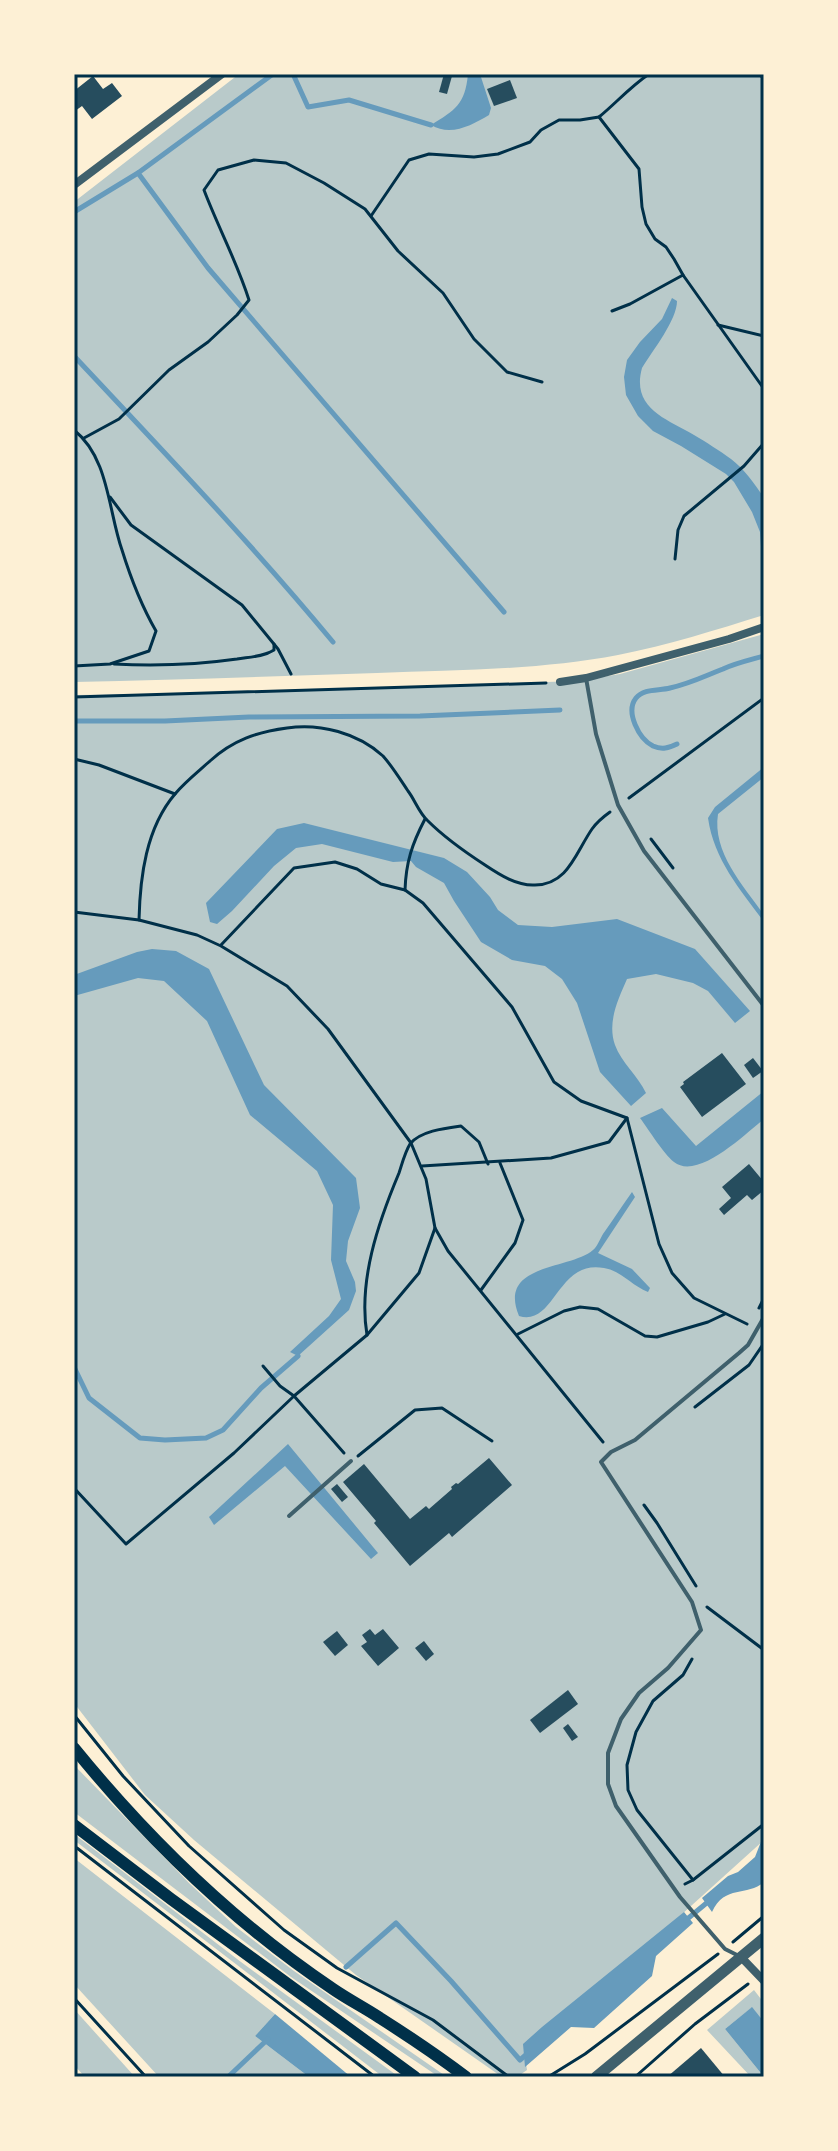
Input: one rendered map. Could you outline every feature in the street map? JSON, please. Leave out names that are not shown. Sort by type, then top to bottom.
[{"type":"main road","points":[[74,1748],[122,1803],[193,1875],[251,1926],[321,1980],[421,2044],[466,2077]]},
{"type":"main road","points":[[74,1825],[415,2077]]},
{"type":"street","points":[[74,185],[222,74]]},
{"type":"street","points":[[560,682],[586,678],[764,627]]},
{"type":"street","points":[[596,2077],[764,1938]]},
{"type":"street","points":[[741,1957],[761,1979]]},
{"type":"lane","points":[[586,678],[596,734],[618,805],[644,851],[764,1006]]},
{"type":"lane","points":[[741,1957],[725,1949],[680,1897],[616,1806],[608,1784],[608,1753],[621,1719],[639,1693],[668,1668],[701,1630],[692,1602],[601,1462],[611,1452],[635,1440],[748,1345],[764,1317]]},
{"type":"lane","points":[[289,1516],[351,1461]]},
{"type":"path","points":[[371,216],[409,160],[429,154],[474,157],[498,154],[530,142],[541,130],[559,120],[599,117],[649,74]]},
{"type":"path","points":[[760,74],[764,80]]},
{"type":"path","points":[[599,117],[639,169],[642,207],[646,224],[655,239],[666,247],[764,389]]},
{"type":"path","points":[[84,438],[119,419],[169,370],[208,342],[249,300],[239,268],[204,190],[218,170],[254,160],[286,163],[365,209],[398,251],[443,293],[474,339],[507,372],[542,382]]},
{"type":"path","points":[[612,311],[683,275]]},
{"type":"path","points":[[718,325],[764,336]]},
{"type":"path","points":[[74,430],[84,438],[99,461],[121,548],[138,598],[156,631],[149,651],[110,664]]},
{"type":"path","points":[[675,559],[678,530],[684,516],[744,466],[764,443]]},
{"type":"path","points":[[107,494],[131,525],[242,605],[274,644],[291,674]]},
{"type":"path","points":[[74,666],[177,666],[220,662],[266,655],[274,650],[274,644]]},
{"type":"path","points":[[74,697],[560,682]]},
{"type":"path","points":[[139,920],[140,888],[148,846],[159,818],[175,794],[220,752],[256,733],[294,726],[318,728],[350,735],[369,745],[385,758],[425,819],[461,849],[497,873],[521,884],[536,886],[562,876],[595,825],[618,805],[764,698]]},
{"type":"path","points":[[74,759],[99,765],[175,794]]},
{"type":"path","points":[[405,890],[406,869],[413,843],[425,819]]},
{"type":"path","points":[[649,837],[680,878]]},
{"type":"path","points":[[221,946],[294,868],[335,862],[357,869],[381,884],[405,890],[423,903],[512,1007],[554,1082],[581,1101],[627,1118]]},
{"type":"path","points":[[74,912],[139,920],[197,935],[287,986],[304,1002],[353,1062],[411,1143],[422,1166],[435,1228],[448,1251],[611,1452]]},
{"type":"path","points":[[422,1166],[551,1158],[609,1142],[627,1118]]},
{"type":"path","points":[[627,1118],[659,1244],[672,1273],[694,1298],[756,1328]]},
{"type":"path","points":[[367,1335],[364,1313],[369,1266],[388,1199],[411,1143],[436,1129],[461,1126],[479,1142],[488,1164]]},
{"type":"path","points":[[480,1291],[515,1243],[523,1220],[500,1163]]},
{"type":"path","points":[[74,1488],[126,1544],[367,1335],[419,1273],[435,1228]]},
{"type":"path","points":[[517,1335],[564,1311],[580,1307],[598,1309],[645,1336],[657,1337],[725,1314]]},
{"type":"path","points":[[263,1366],[351,1461],[415,1410],[442,1408],[492,1441]]},
{"type":"path","points":[[640,1499],[697,1587]]},
{"type":"path","points":[[702,1597],[707,1607],[764,1650]]},
{"type":"path","points":[[693,1880],[637,1810],[628,1790],[627,1765],[636,1732],[653,1701],[683,1675],[697,1649]]},
{"type":"path","points":[[74,1715],[123,1776],[189,1846],[284,1930],[337,1968],[433,2020],[509,2077]]},
{"type":"path","points":[[675,1889],[693,1880],[764,1824]]},
{"type":"path","points":[[74,1846],[375,2077]]},
{"type":"path","points":[[548,2077],[585,2054],[764,1916]]},
{"type":"path","points":[[635,2077],[695,2024],[761,1979]]},
{"type":"path","points":[[74,1998],[146,2077]]},
{"type":"shaded area","points":[[239,74],[764,74],[764,615],[655,647],[559,664],[467,670],[74,682],[74,202]]},
{"type":"shaded area","points":[[764,634],[764,1840],[525,2056],[527,2070],[517,2077],[502,2077],[356,1975],[194,1840],[145,1795],[74,1703],[74,695],[577,681],[620,674]]},
{"type":"shaded area","points":[[74,1765],[236,1927],[447,2077],[439,2077],[291,1977],[74,1812]]},
{"type":"shaded area","points":[[74,1834],[241,1962],[399,2077],[383,2077],[74,1840]]},
{"type":"shaded area","points":[[74,1858],[275,2014],[255,2036],[309,2077],[159,2077],[74,1984]]},
{"type":"shaded area","points":[[754,1990],[764,2003],[764,2022],[751,2008],[725,2029],[764,2077],[751,2077],[707,2030]]},
{"type":"shaded area","points":[[74,2009],[135,2077],[85,2077],[74,2065]]},
{"type":"water","points":[[468,74],[480,74],[491,108],[489,115],[454,130],[431,125],[457,106]]},
{"type":"water","points":[[672,298],[677,301],[673,317],[642,368],[642,393],[646,403],[662,417],[736,463],[764,498],[764,589],[760,532],[734,482],[726,474],[653,431],[638,416],[626,395],[624,377],[627,360],[662,319]]},
{"type":"water","points":[[764,767],[764,777],[718,814],[717,828],[724,855],[764,915],[764,922],[722,861],[708,818],[715,807]]},
{"type":"water","points":[[304,823],[444,858],[467,872],[498,910],[518,925],[552,927],[617,919],[695,949],[750,1011],[735,1023],[708,991],[693,983],[656,974],[627,979],[612,1028],[618,1051],[646,1093],[631,1106],[600,1072],[577,1003],[562,979],[545,966],[512,960],[481,942],[444,883],[411,861],[393,862],[322,844],[296,848],[217,924],[210,922],[206,903],[277,829]]},
{"type":"water","points":[[152,949],[176,951],[209,969],[264,1085],[356,1178],[360,1208],[348,1241],[346,1261],[356,1291],[349,1310],[298,1356],[290,1352],[329,1316],[341,1299],[331,1260],[333,1205],[317,1171],[250,1115],[207,1021],[164,981],[138,978],[74,996],[74,975]]},
{"type":"water","points":[[764,1091],[764,1119],[721,1153],[696,1165],[684,1166],[674,1162],[640,1118],[662,1108],[696,1146]]},
{"type":"water","points":[[632,1192],[635,1197],[598,1253],[632,1269],[650,1288],[648,1292],[610,1270],[588,1268],[566,1282],[541,1312],[531,1317],[519,1316],[515,1299],[518,1286],[539,1271],[593,1250]]},
{"type":"water","points":[[288,1444],[378,1553],[371,1559],[285,1466],[214,1525],[209,1517]]},
{"type":"water","points":[[764,1834],[764,1882],[723,1898],[712,1912],[702,1898],[755,1857]]},
{"type":"water","points":[[684,1912],[693,1923],[656,1956],[652,1976],[594,2028],[571,2027],[525,2067],[523,2044]]},
{"type":"water","points":[[752,2007],[764,2022],[764,2077],[725,2029]]},
{"type":"water","points":[[275,2014],[351,2077],[309,2077],[255,2036]]},
{"type":"building","points":[[444,74],[452,76],[447,94],[439,92]]},
{"type":"building","points":[[93,76],[103,89],[112,83],[122,96],[92,119],[82,106],[75,111],[74,91]]},
{"type":"building","points":[[510,80],[517,98],[494,106],[487,89]]},
{"type":"building","points":[[722,1053],[746,1084],[702,1117],[680,1087]]},
{"type":"building","points":[[753,1058],[763,1071],[753,1078],[744,1065]]},
{"type":"building","points":[[749,1164],[764,1182],[764,1190],[752,1200],[747,1195],[724,1215],[719,1209],[731,1198],[722,1187]]},
{"type":"building","points":[[489,1458],[512,1485],[452,1537],[449,1533],[410,1566],[343,1482],[364,1464],[410,1519],[426,1506],[429,1509],[451,1487]]},
{"type":"building","points":[[337,1484],[348,1497],[342,1502],[331,1489]]},
{"type":"building","points":[[370,1629],[375,1635],[383,1629],[399,1648],[378,1666],[361,1646],[367,1642],[362,1635]]},
{"type":"building","points":[[337,1631],[348,1645],[335,1656],[323,1642]]},
{"type":"building","points":[[424,1641],[434,1654],[426,1661],[415,1648]]},
{"type":"building","points":[[568,1690],[578,1704],[540,1733],[530,1720]]},
{"type":"building","points":[[568,1724],[578,1737],[572,1741],[563,1728]]},
{"type":"building","points":[[701,2048],[725,2077],[667,2077]]},
{"type":"waterway","points":[[74,212],[138,173],[273,74]]},
{"type":"waterway","points":[[293,74],[308,107],[349,100],[431,125]]},
{"type":"waterway","points":[[138,173],[208,268],[504,612]]},
{"type":"waterway","points":[[74,356],[238,533],[333,642]]},
{"type":"waterway","points":[[677,744],[659,748],[643,738],[633,717],[636,698],[647,691],[684,684],[764,656]]},
{"type":"waterway","points":[[74,721],[420,716],[560,710]]},
{"type":"waterway","points":[[74,1367],[89,1398],[140,1438],[206,1438],[223,1430],[261,1388],[298,1356]]},
{"type":"waterway","points":[[686,1920],[709,1901]]},
{"type":"waterway","points":[[346,1967],[396,1923],[520,2060],[528,2053]]},
{"type":"waterway","points":[[228,2077],[268,2039]]}]
